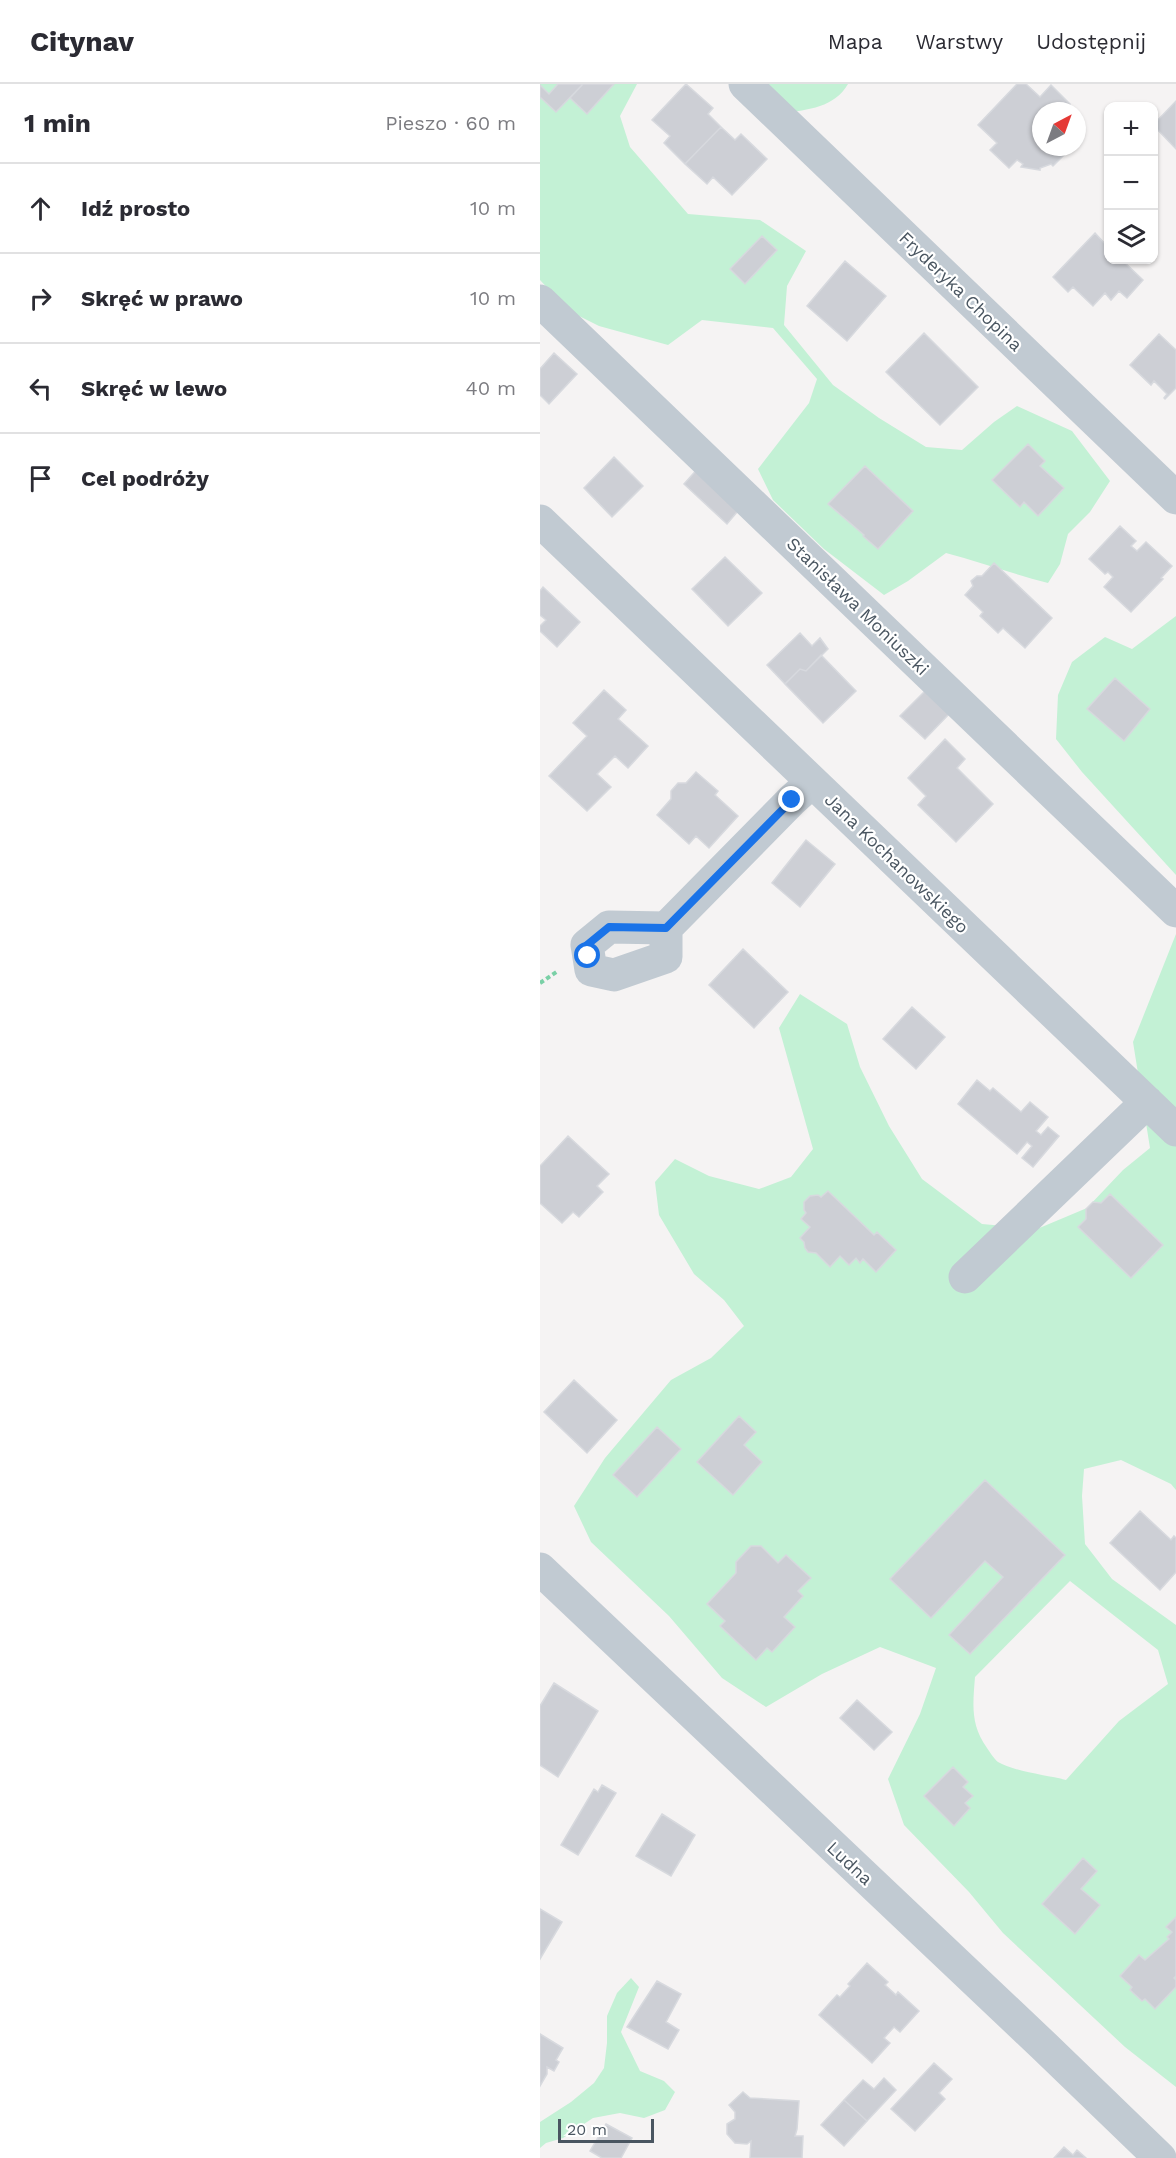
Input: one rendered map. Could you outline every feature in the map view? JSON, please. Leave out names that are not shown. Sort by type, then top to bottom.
[{"type":"street","name":"Fryderyka Chopina","points":[[745,84],[1176,498]]},
{"type":"street","name":"Stanisława Moniuszki","points":[[540,301],[1176,911]]},
{"type":"street","name":"Jana Kochanowskiego","points":[[540,521],[1176,1130]]},
{"type":"street","points":[[666,928],[792,800],[813,782]]},
{"type":"street","points":[[964,1278],[1147,1102]]},
{"type":"street","name":"Ludna","points":[[540,1569],[1160,2158]]},
{"type":"green space","points":[[540,84],[637,84],[620,116],[630,147],[688,214],[760,220],[806,251],[787,286],[784,325],[833,385],[879,418],[926,447],[962,450],[994,422],[1017,406],[1072,431],[1110,481],[1090,512],[1068,534],[1060,564],[1048,583],[946,553],[908,581],[884,595],[824,549],[773,500],[758,469],[809,403],[817,379],[773,328],[702,320],[668,345],[599,326],[569,311],[540,280]]},
{"type":"green space","points":[[745,84],[848,84],[836,98],[820,106],[783,113]]},
{"type":"green space","points":[[1176,616],[1176,875],[1082,772],[1056,739],[1058,695],[1072,662],[1105,637],[1132,649]]},
{"type":"green space","points":[[1176,934],[1176,1490],[1171,1484],[1121,1460],[1084,1469],[1082,1496],[1085,1544],[1112,1579],[1176,1625],[1176,2087],[1125,2047],[1003,1933],[969,1892],[904,1825],[888,1779],[920,1714],[936,1668],[880,1647],[822,1674],[766,1707],[722,1678],[669,1616],[591,1542],[574,1506],[605,1458],[671,1380],[711,1358],[744,1326],[724,1300],[694,1274],[659,1215],[655,1182],[675,1159],[709,1176],[759,1189],[791,1177],[813,1149],[779,1028],[800,994],[847,1024],[860,1067],[889,1126],[922,1179],[982,1224],[1037,1229],[1087,1208],[1123,1170],[1150,1148],[1133,1042]],"holes":[[[1070,1581],[1158,1650],[1168,1684],[1119,1721],[1066,1780],[1022,1771],[998,1762],[978,1731],[974,1714],[975,1677]]]},
{"type":"green space","points":[[631,1978],[639,1987],[621,2032],[640,2071],[664,2081],[675,2092],[665,2110],[644,2118],[620,2113],[593,2118],[563,2138],[546,2143],[540,2148],[540,2122],[571,2102],[594,2083],[604,2068],[607,2016],[617,1993]]},
{"type":"building","points":[[558,84],[583,84],[556,112],[540,97],[540,85],[549,94]]},
{"type":"building","points":[[583,84],[614,84],[587,114],[570,98]]},
{"type":"building","points":[[686,84],[713,108],[708,114],[721,127],[685,164],[664,143],[670,136],[652,120]]},
{"type":"building","points":[[1017,84],[1026,84],[1040,97],[1051,85],[1068,102],[1032,102],[1032,156],[1063,156],[1053,166],[1051,164],[1040,170],[1021,167],[1023,164],[1017,160],[1009,168],[990,150],[997,143],[978,125]]},
{"type":"building","points":[[1176,101],[1176,149],[1158,130],[1158,120]]},
{"type":"building","points":[[721,127],[735,140],[741,134],[767,159],[732,195],[713,177],[707,184],[685,164]]},
{"type":"building","points":[[1095,233],[1104,243],[1104,264],[1126,264],[1143,280],[1127,298],[1119,291],[1111,300],[1105,293],[1093,306],[1073,287],[1068,292],[1053,277]]},
{"type":"building","points":[[762,236],[777,250],[745,284],[730,269]]},
{"type":"building","points":[[845,261],[886,296],[847,341],[807,306]]},
{"type":"building","points":[[924,333],[978,387],[940,425],[886,372]]},
{"type":"building","points":[[1159,334],[1176,350],[1176,388],[1165,399],[1167,394],[1154,381],[1151,385],[1130,365]]},
{"type":"building","points":[[554,353],[577,374],[549,404],[540,395],[540,369]]},
{"type":"building","points":[[1028,444],[1045,461],[1040,466],[1064,488],[1038,516],[1024,502],[1020,507],[992,480]]},
{"type":"building","points":[[614,457],[643,486],[612,517],[584,488]]},
{"type":"building","points":[[700,466],[743,505],[727,524],[684,484]]},
{"type":"building","points":[[865,466],[913,511],[878,549],[828,504]]},
{"type":"building","points":[[1120,526],[1136,541],[1131,546],[1137,551],[1146,542],[1172,566],[1161,578],[1163,579],[1131,612],[1104,587],[1113,577],[1108,572],[1105,574],[1089,559]]},
{"type":"building","points":[[725,557],[762,593],[728,626],[692,589]]},
{"type":"building","points":[[994,563],[1052,618],[1025,648],[1003,628],[998,633],[980,616],[983,612],[965,595],[973,586],[971,581],[977,576],[982,576]]},
{"type":"building","points":[[543,587],[580,622],[557,647],[540,631],[540,626],[546,620],[540,615],[540,591]]},
{"type":"building","points":[[800,633],[812,646],[820,638],[828,649],[806,671],[800,669],[785,684],[767,665]]},
{"type":"building","points":[[821,655],[856,691],[823,723],[785,684],[800,669],[806,671]]},
{"type":"building","points":[[1115,678],[1150,709],[1124,741],[1087,709]]},
{"type":"building","points":[[928,688],[952,711],[925,739],[900,716]]},
{"type":"building","points":[[604,690],[626,710],[618,719],[648,746],[628,768],[615,756],[597,774],[611,787],[587,811],[549,776],[587,736],[573,723]]},
{"type":"building","points":[[945,739],[965,759],[957,768],[993,804],[956,842],[918,805],[926,796],[908,778]]},
{"type":"building","points":[[696,772],[718,791],[715,795],[738,816],[709,848],[696,836],[689,844],[657,815],[671,799],[671,791],[678,783],[686,783]]},
{"type":"building","points":[[806,840],[835,864],[800,907],[772,883]]},
{"type":"building","points":[[743,949],[788,992],[754,1028],[709,985]]},
{"type":"building","points":[[912,1007],[945,1037],[916,1069],[883,1039]]},
{"type":"building","points":[[977,1080],[990,1091],[993,1088],[1021,1112],[1030,1102],[1048,1117],[1036,1131],[1041,1135],[1048,1127],[1059,1136],[1033,1167],[1022,1158],[1032,1146],[1027,1142],[1017,1154],[958,1104]]},
{"type":"building","points":[[568,1136],[609,1174],[597,1186],[603,1192],[579,1217],[573,1212],[562,1223],[540,1203],[540,1166]]},
{"type":"building","points":[[828,1191],[874,1235],[877,1232],[896,1250],[876,1272],[863,1259],[860,1263],[856,1258],[849,1265],[840,1256],[830,1267],[816,1253],[808,1252],[805,1248],[800,1238],[810,1227],[801,1219],[806,1213],[804,1202],[810,1196],[821,1197]]},
{"type":"building","points":[[1110,1194],[1163,1245],[1131,1278],[1078,1227],[1086,1219],[1086,1209],[1093,1202],[1101,1203]]},
{"type":"building","points":[[574,1380],[617,1420],[587,1453],[544,1412]]},
{"type":"building","points":[[739,1416],[756,1432],[744,1445],[762,1462],[733,1495],[697,1462]]},
{"type":"building","points":[[657,1427],[681,1449],[637,1497],[613,1475]]},
{"type":"building","points":[[985,1480],[1065,1555],[970,1654],[949,1635],[1003,1577],[985,1561],[931,1618],[890,1579]]},
{"type":"building","points":[[1140,1511],[1171,1540],[1174,1536],[1176,1538],[1176,1572],[1160,1590],[1110,1543]]},
{"type":"building","points":[[751,1546],[761,1546],[778,1563],[786,1555],[811,1578],[798,1591],[803,1596],[784,1617],[795,1627],[772,1652],[767,1648],[756,1660],[720,1626],[725,1621],[707,1604],[736,1573],[736,1562]]},
{"type":"building","points":[[554,1683],[598,1711],[558,1777],[540,1765],[540,1706]]},
{"type":"building","points":[[857,1700],[892,1732],[874,1750],[840,1718]]},
{"type":"building","points":[[953,1767],[968,1782],[963,1787],[973,1796],[965,1803],[970,1808],[954,1826],[924,1796]]},
{"type":"building","points":[[602,1785],[616,1793],[578,1855],[561,1845],[594,1789],[598,1792]]},
{"type":"building","points":[[662,1814],[695,1835],[671,1876],[636,1856]]},
{"type":"building","points":[[1083,1858],[1097,1871],[1081,1889],[1100,1905],[1075,1934],[1042,1904]]},
{"type":"building","points":[[540,1909],[562,1922],[540,1959]]},
{"type":"building","points":[[1176,1917],[1176,1976],[1174,1978],[1176,1987],[1155,2009],[1145,1999],[1142,2001],[1130,1990],[1132,1987],[1120,1976],[1139,1955],[1145,1960],[1169,1939],[1167,1937],[1172,1932],[1166,1927]]},
{"type":"building","points":[[867,1963],[888,1982],[885,1985],[896,1995],[898,1992],[919,2011],[900,2032],[894,2027],[884,2038],[890,2043],[872,2063],[819,2015],[837,1995],[840,1997],[850,1986],[848,1984]]},
{"type":"building","points":[[657,1981],[681,1994],[666,2022],[679,2030],[668,2049],[627,2027]]},
{"type":"building","points":[[540,2034],[563,2048],[556,2060],[559,2062],[554,2071],[547,2067],[547,2074],[540,2086]]},
{"type":"building","points":[[934,2063],[952,2079],[939,2093],[945,2099],[915,2131],[891,2109]]},
{"type":"building","points":[[884,2078],[896,2090],[867,2121],[844,2100],[863,2080],[874,2089]]},
{"type":"building","points":[[743,2092],[750,2098],[799,2101],[795,2136],[803,2136],[802,2158],[750,2158],[751,2141],[747,2144],[735,2143],[727,2134],[727,2124],[735,2119],[735,2112],[729,2105]]},
{"type":"building","points":[[844,2100],[867,2121],[844,2146],[821,2125]]},
{"type":"building","points":[[606,2124],[632,2138],[621,2158],[602,2158],[590,2151]]},
{"type":"building","points":[[1064,2147],[1073,2155],[1077,2150],[1086,2158],[1054,2158]]},
{"type":"route","points":[[588,956],[587,945],[609,927],[666,928],[792,800]]}]
